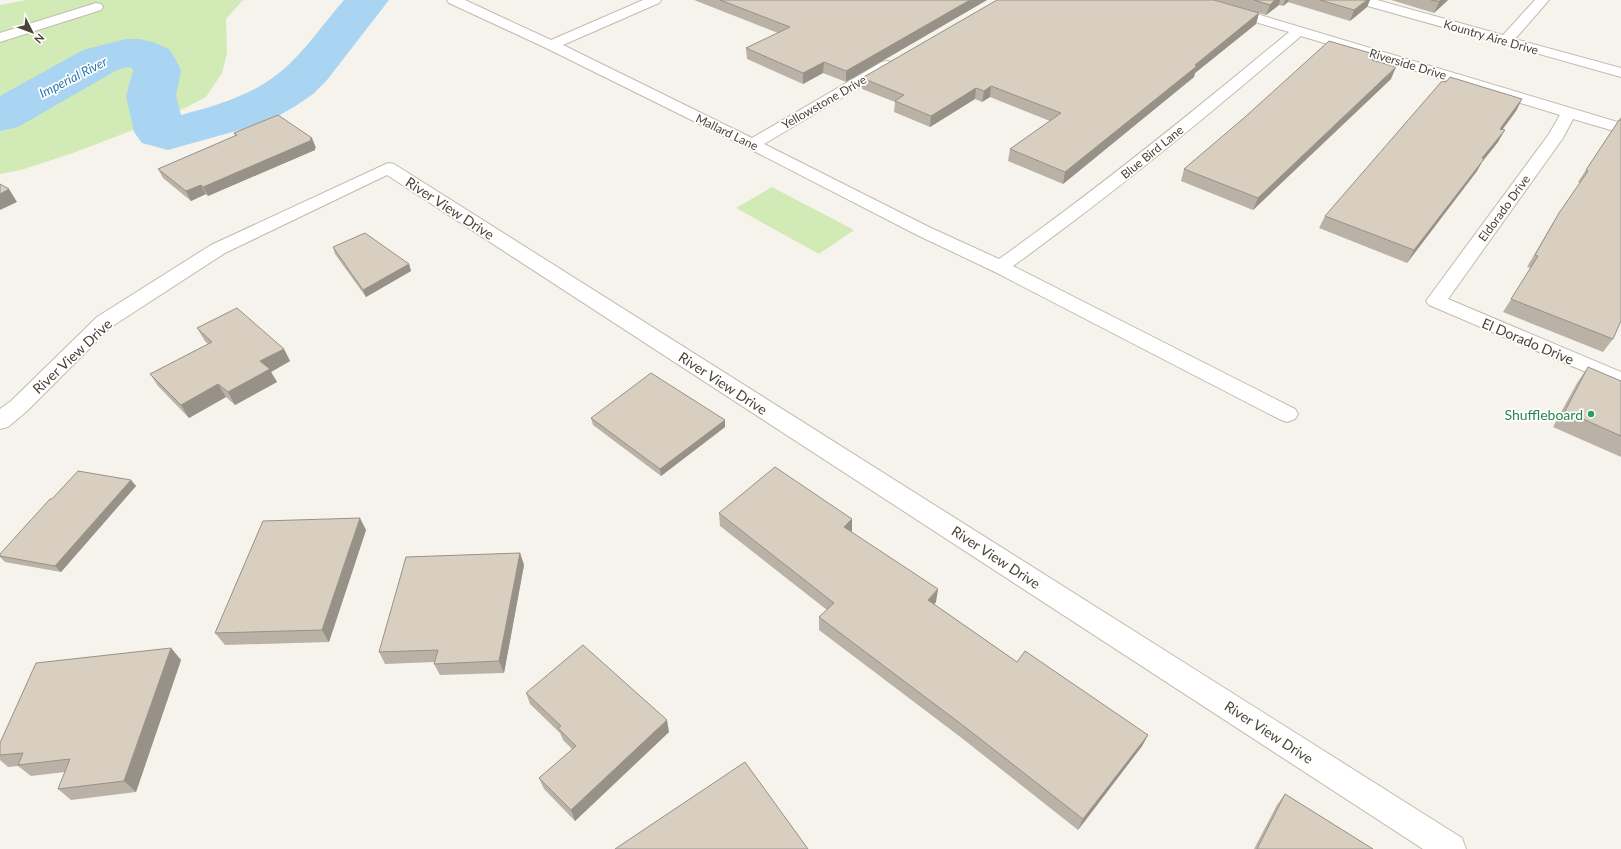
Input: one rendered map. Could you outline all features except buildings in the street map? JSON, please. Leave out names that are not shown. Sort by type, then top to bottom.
[{"type":"street","name":"Mallard Lane","points":[[454,0],[551,45],[752,144],[925,232],[1000,267],[1288,414]]},
{"type":"street","points":[[551,45],[654,0]]},
{"type":"street","name":"Riverside Drive","points":[[1196,0],[1621,128]]},
{"type":"street","points":[[1506,41],[1542,0]]},
{"type":"street","name":"Kountry Aire Drive","points":[[1371,1],[1621,73]]},
{"type":"street","points":[[0,38],[96,7]]},
{"type":"street","name":"Blue Bird Lane","points":[[1000,267],[1066,220],[1214,103],[1299,31]]},
{"type":"street","name":"Yellowstone Drive","points":[[752,144],[897,60]]},
{"type":"street","name":"Eldorado Drive","points":[[1436,301],[1557,135],[1569,112]]},
{"type":"street","name":"River View Drive","points":[[0,421],[19,406],[104,322],[110,318],[218,249],[388,168],[1452,849]]},
{"type":"street","name":"El Dorado Drive","points":[[1436,301],[1621,380]]},
{"type":"green space","points":[[27,0],[246,0],[242,1],[226,19],[227,53],[222,73],[206,97],[167,117],[73,153],[21,170],[0,174],[0,5]]},
{"type":"green space","points":[[772,187],[854,230],[819,254],[736,208]]},
{"type":"waterway","name":"Imperial River","points":[[0,116],[100,60],[126,53],[140,53],[153,60],[157,71],[151,96],[160,132],[168,134],[225,119],[262,104],[280,95],[296,84],[317,63],[368,0]]},
{"type":"place","name":"Shuffleboard","points":[[1591,414]]}]
